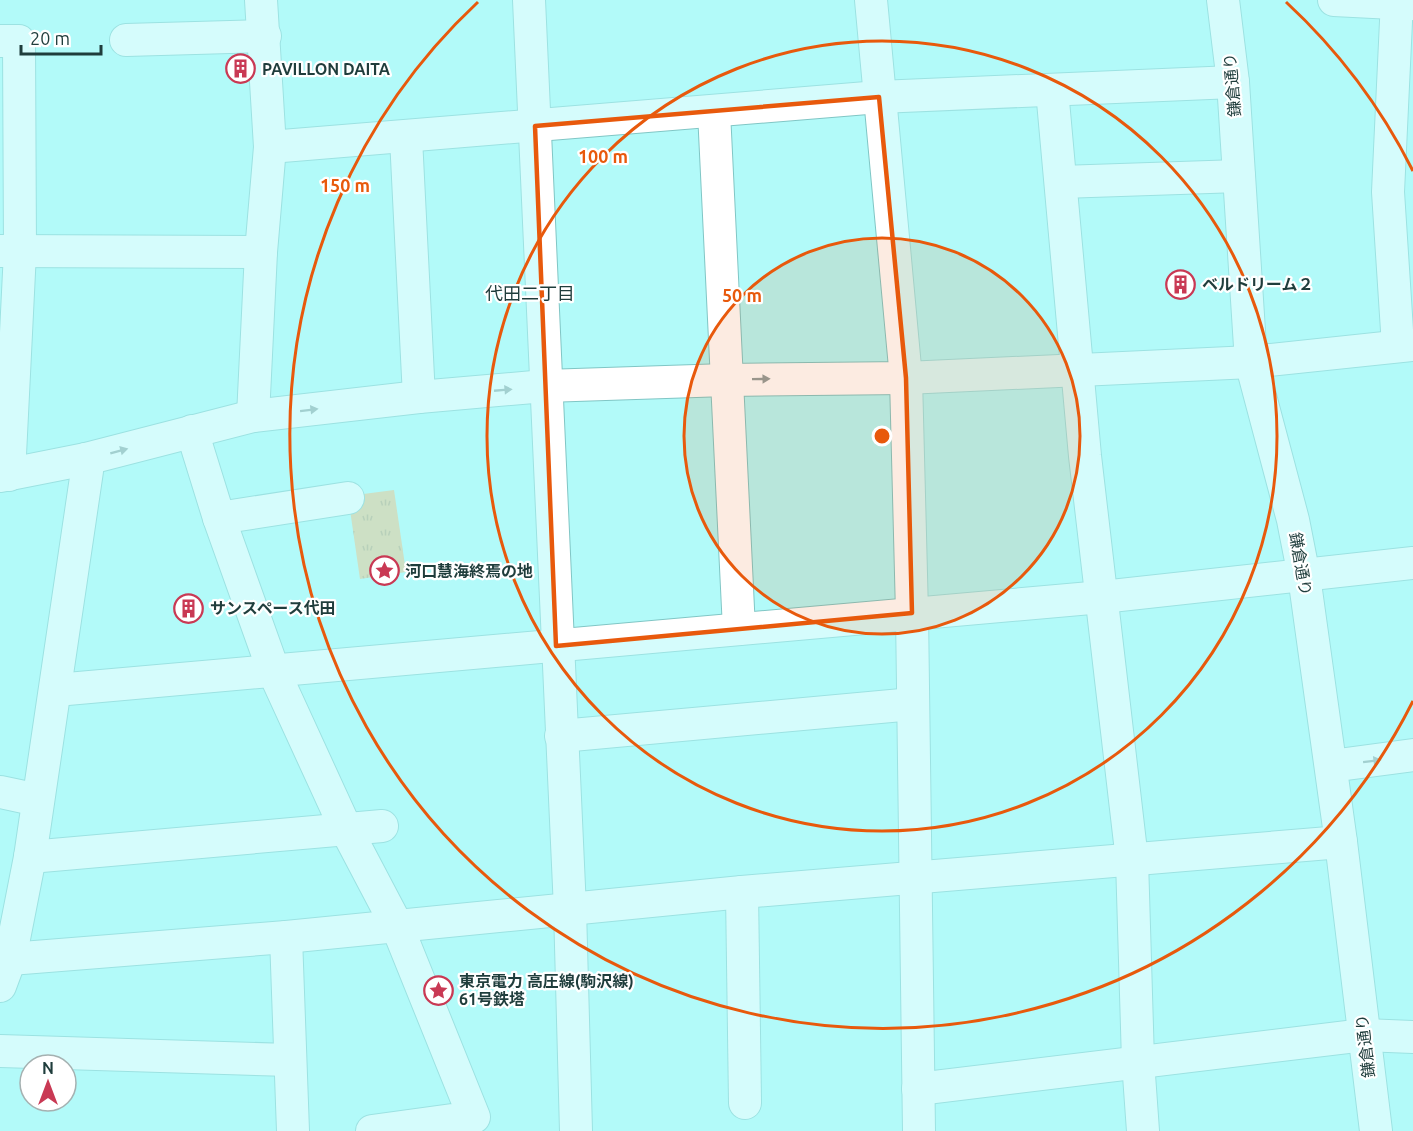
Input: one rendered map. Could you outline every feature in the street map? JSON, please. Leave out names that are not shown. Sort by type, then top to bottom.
[{"type":"street","points":[[253,416],[261,252],[270,147],[261,0]]},
{"type":"street","points":[[529,0],[544,387],[570,909],[576,1131]]},
{"type":"street","points":[[871,0],[906,378],[912,613],[919,1131]]},
{"type":"street","name":"鎌倉通り","points":[[1223,0],[1233,82],[1251,362],[1293,520],[1304,576],[1341,842],[1376,1131]]},
{"type":"street","points":[[0,41],[19,41],[10,251],[5,475],[86,459],[253,416],[418,397],[544,387],[726,380],[906,378],[1080,371],[1251,362],[1406,346],[1388,192],[1402,2],[1334,0]]},
{"type":"street","points":[[126,40],[265,36]]},
{"type":"street","points":[[270,147],[406,138],[879,97],[1233,82]]},
{"type":"street","points":[[1052,90],[1080,371],[1085,456],[1132,860],[1138,1061],[1143,1131]]},
{"type":"street","points":[[714,112],[739,628]]},
{"type":"street","points":[[406,138],[418,397]]},
{"type":"street","points":[[1061,182],[1239,176]]},
{"type":"street","points":[[10,251],[261,252]]},
{"type":"street","points":[[192,431],[219,518],[274,672],[346,829],[398,926],[474,1118],[372,1131]]},
{"type":"street","points":[[86,459],[87,471],[30,857],[5,972],[286,937],[742,892],[915,880],[1341,842]]},
{"type":"street","points":[[219,518],[348,498]]},
{"type":"street","points":[[56,690],[1102,597],[1413,563]]},
{"type":"street","points":[[561,735],[913,704]]},
{"type":"street","points":[[1331,766],[1413,755]]},
{"type":"street","points":[[0,792],[38,800]]},
{"type":"street","points":[[30,857],[382,826]]},
{"type":"street","points":[[742,892],[745,1102]]},
{"type":"street","points":[[286,937],[293,1131]]},
{"type":"street","points":[[918,1089],[1364,1035],[1413,1037]]},
{"type":"street","points":[[0,1051],[290,1060]]},
{"type":"highlighted area","points":[[879,97],[906,378],[912,613],[556,646],[535,126]]},
{"type":"green space","points":[[394,490],[406,572],[360,579],[348,496]]},
{"type":"place","name":"PAVILLON DAITA","points":[[241,69]]},
{"type":"place","name":"ベルドリーム２","points":[[1181,284]]},
{"type":"place","name":"河口慧海終焉の地","points":[[384,571]]},
{"type":"place","name":"サンスペース代田","points":[[189,608]]},
{"type":"place","name":"東京電力 高圧線(駒沢線) 61号鉄塔","points":[[438,990]]},
{"type":"district","name":"代田二丁目","points":[[530,294]]}]
